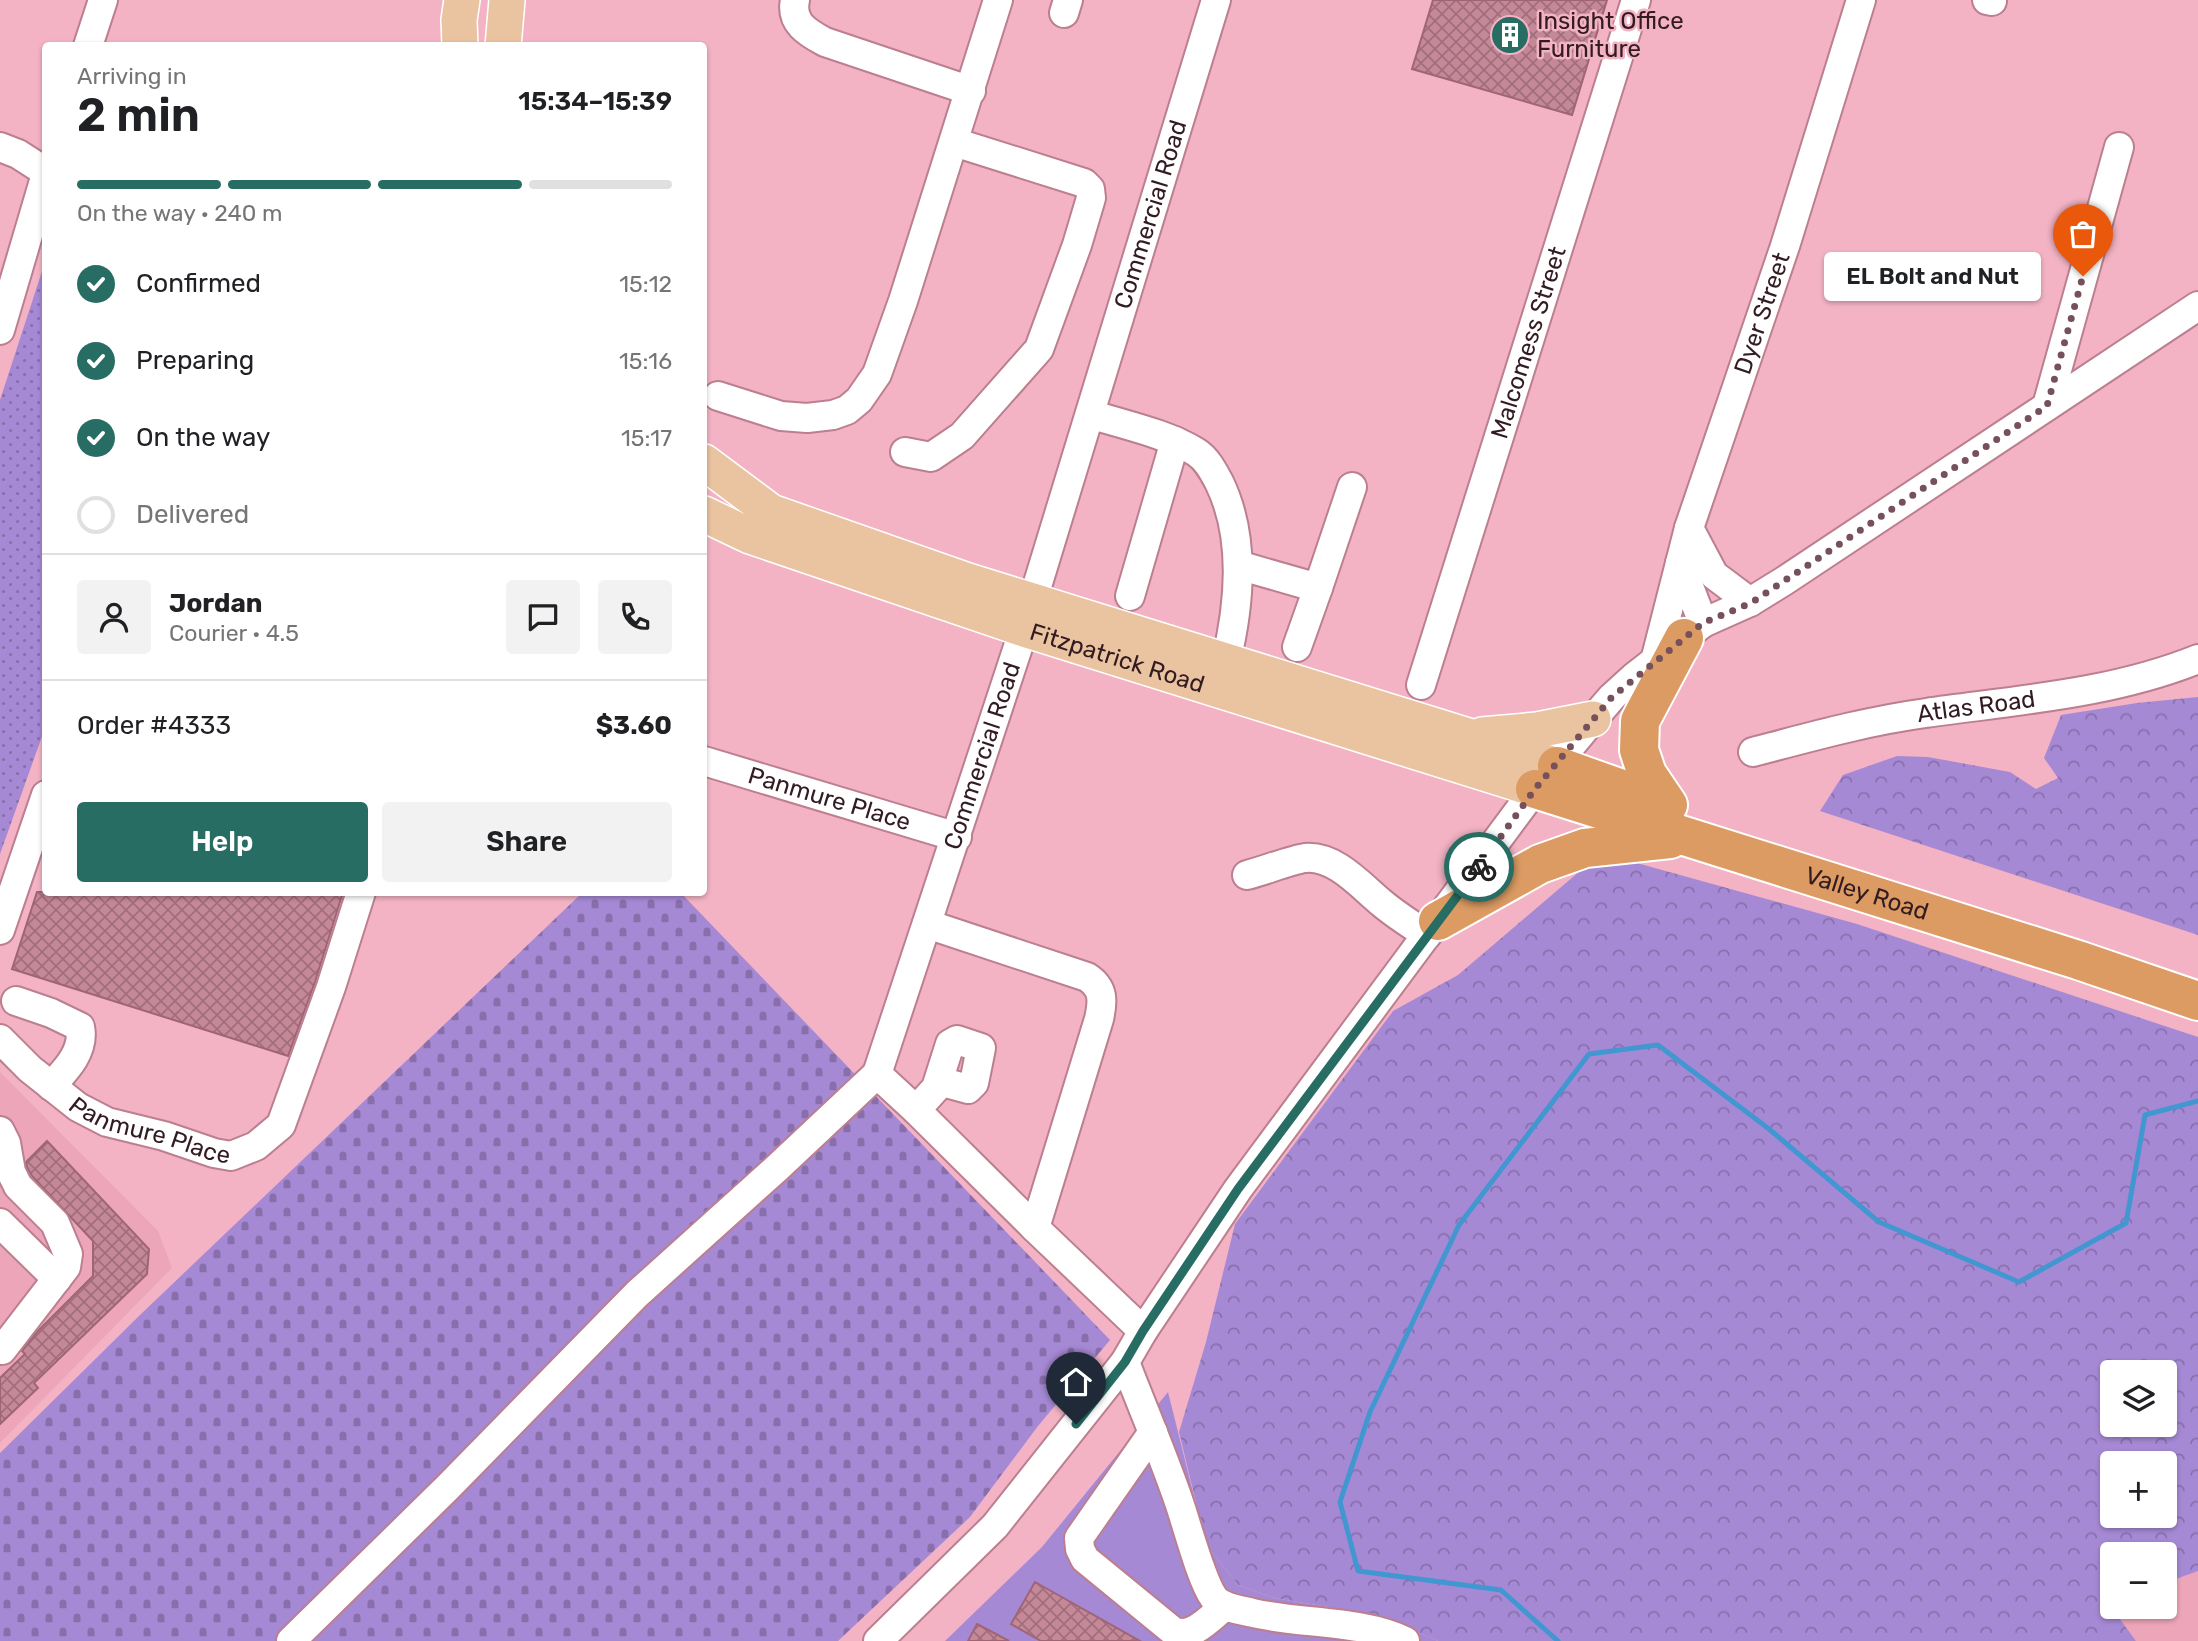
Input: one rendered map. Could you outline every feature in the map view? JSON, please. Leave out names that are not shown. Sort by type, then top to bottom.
[{"type":"highway","points":[[1432,928],[1541,864],[1677,821],[1647,774],[1639,750],[1640,721],[1681,641]]},
{"type":"highway","name":"Valley Road","points":[[1546,777],[2198,1001]]},
{"type":"highway","name":"Valley Road","points":[[1677,821],[1736,829],[1974,900],[2198,976]]},
{"type":"main road","points":[[460,42],[462,0]]},
{"type":"main road","points":[[503,42],[507,0]]},
{"type":"main road","name":"Fitzpatrick Road","points":[[707,464],[772,512],[968,582],[1029,615],[1226,661],[1468,736],[1546,777]]},
{"type":"main road","name":"Fitzpatrick Road","points":[[707,515],[750,536],[1029,615],[1546,777]]},
{"type":"main road","points":[[1468,736],[1537,730],[1593,719]]},
{"type":"street","points":[[89,42],[103,0]]},
{"type":"street","points":[[795,0],[796,20],[805,31],[825,42],[971,91]]},
{"type":"street","points":[[718,396],[781,416],[807,418],[833,415],[847,410],[859,400],[877,374],[886,350],[998,0]]},
{"type":"street","name":"Commercial Road","points":[[877,1074],[1029,615],[1216,0]]},
{"type":"street","name":"Malcomess Street","points":[[1421,685],[1636,0]]},
{"type":"street","name":"Dyer Street","points":[[1681,641],[1680,563],[1689,528],[1785,246],[1861,0]]},
{"type":"street","points":[[905,452],[931,457],[962,436],[1039,349],[1091,198],[1090,189],[1084,183],[954,142]]},
{"type":"street","points":[[0,147],[18,154],[42,170]]},
{"type":"street","points":[[2047,406],[2119,147]]},
{"type":"street","points":[[0,330],[42,187]]},
{"type":"street","points":[[891,1636],[995,1526],[1125,1362],[1238,1189],[1546,777],[1612,697],[1681,641],[1751,603],[2198,306]]},
{"type":"street","points":[[1090,414],[1175,441],[1198,453],[1212,468],[1226,497],[1238,565],[1234,628],[1226,661]]},
{"type":"street","points":[[1130,596],[1175,441]]},
{"type":"street","points":[[1297,647],[1352,487]]},
{"type":"street","points":[[1689,528],[1714,575],[1751,603]]},
{"type":"street","points":[[1680,563],[1681,641]]},
{"type":"street","points":[[1238,565],[1318,588]]},
{"type":"street","name":"Atlas Road","points":[[1753,752],[1826,733],[1923,713],[2032,701],[2130,682],[2161,674],[2198,659]]},
{"type":"street","name":"Panmure Place","points":[[707,762],[957,837]]},
{"type":"street","points":[[0,930],[42,807]]},
{"type":"street","points":[[1247,875],[1304,858],[1318,859],[1333,865],[1384,905],[1432,928]]},
{"type":"street","name":"Panmure Place","points":[[0,1040],[78,1107],[107,1122],[231,1156],[256,1146],[281,1125],[331,987],[359,896]]},
{"type":"street","points":[[927,924],[1087,977],[1100,989],[1103,1000],[1100,1019],[1035,1228]]},
{"type":"street","points":[[16,1001],[80,1027],[82,1035],[78,1051],[67,1069],[51,1086]]},
{"type":"street","points":[[291,1641],[448,1488],[637,1294],[877,1074],[1143,1331]]},
{"type":"street","points":[[916,1110],[934,1092],[939,1082]]},
{"type":"street","points":[[0,1131],[6,1143],[11,1172],[18,1186],[55,1223],[68,1254],[66,1267],[2,1350]]},
{"type":"street","points":[[40,1209],[3,1232],[57,1279]]},
{"type":"street","points":[[1125,1362],[1215,1600],[1225,1606],[1255,1614],[1352,1627],[1405,1641]]},
{"type":"street","points":[[1153,1432],[1079,1538],[1080,1549],[1085,1559],[1173,1631],[1190,1633],[1225,1606]]},
{"type":"shaded area","points":[[0,1072],[158,1231],[172,1268],[0,1443]]},
{"type":"shaded area","points":[[2198,1571],[2198,1641],[2136,1641],[2120,1619],[2177,1619],[2177,1579]]},
{"type":"green space","points":[[42,271],[42,736],[0,854],[0,400]]},
{"type":"green space","points":[[2198,697],[2198,935],[1820,811],[1843,775],[1897,756],[1928,757],[2010,772],[2036,789],[2058,778],[2044,758],[2061,715]]},
{"type":"green space","points":[[1601,853],[1857,924],[2198,1037],[2198,1571],[2177,1579],[2177,1542],[2100,1542],[2100,1619],[2120,1619],[2136,1641],[1438,1641],[1378,1615],[1274,1598],[1238,1585],[1206,1544],[1179,1432],[1206,1342],[1235,1224],[1393,1011],[1458,975]]},
{"type":"green space","points":[[579,896],[684,896],[1110,1340],[1038,1426],[970,1517],[838,1641],[0,1641],[0,1453],[140,1315]]},
{"type":"green space","points":[[1168,1392],[1206,1544],[1238,1585],[1274,1598],[1378,1615],[1438,1641],[945,1641],[1042,1547]]},
{"type":"building","name":"Insight Office Furniture","points":[[1433,0],[1607,0],[1572,115],[1412,69]]},
{"type":"building","points":[[37,892],[42,892],[42,896],[342,896],[288,1056],[12,969]]},
{"type":"building","points":[[47,1141],[149,1249],[147,1274],[34,1383],[38,1388],[0,1424],[0,1378],[25,1354],[22,1351],[37,1332],[93,1276],[93,1241],[32,1176],[27,1167],[26,1162]]},
{"type":"building","points":[[1035,1582],[1140,1641],[1041,1641],[1011,1624]]},
{"type":"building","points":[[977,1624],[1009,1641],[968,1641]]},
{"type":"waterway","points":[[1558,1641],[1501,1590],[1358,1571],[1340,1502],[1370,1412],[1459,1225],[1589,1054],[1658,1045],[1769,1129],[1879,1222],[2019,1282],[2126,1223],[2145,1115],[2198,1101]]},
{"type":"way so far","points":[[1479,867],[1535,789],[1612,697],[1634,677],[1703,623],[1751,603],[2047,406],[2083,276]]},
{"type":"place","name":"Insight Office Furniture","points":[[1510,35]]},
{"type":"place","name":"EL Bolt and Nut","points":[[2083,276]]},
{"type":"route","points":[[1076,1424],[1125,1362],[1238,1189],[1479,867]]}]
